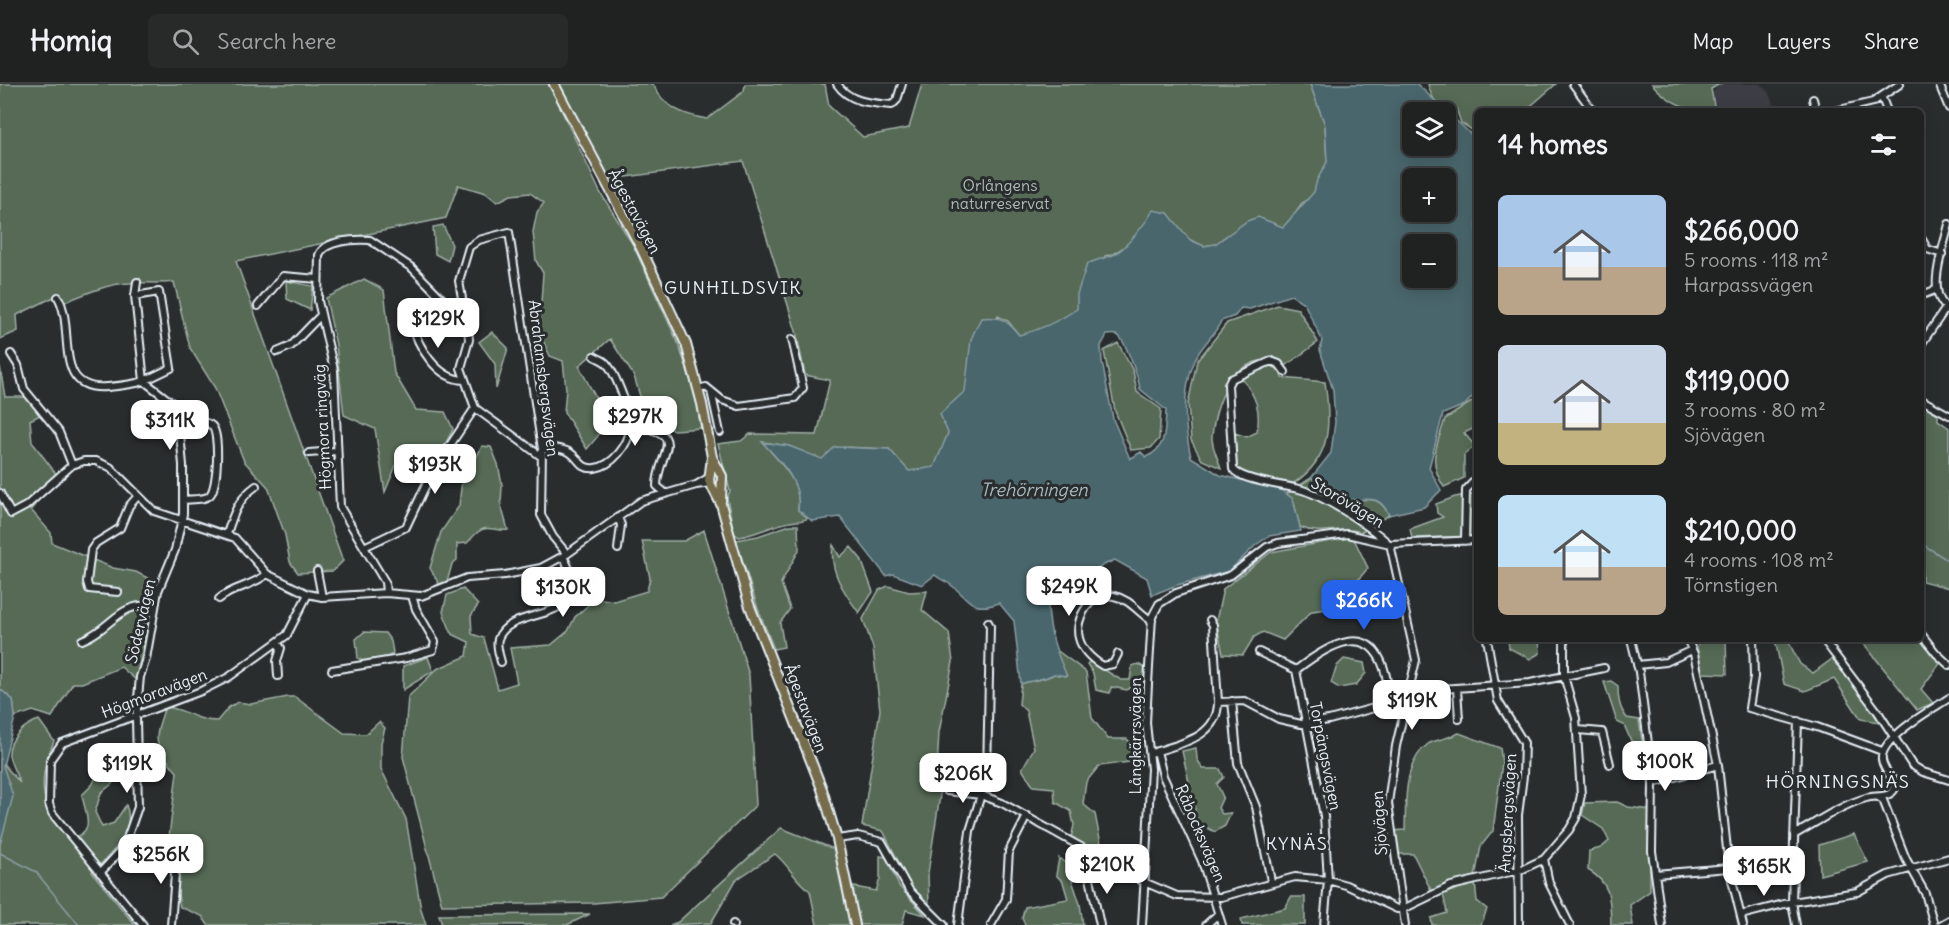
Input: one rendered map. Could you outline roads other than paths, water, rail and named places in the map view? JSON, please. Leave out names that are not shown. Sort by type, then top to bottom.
[{"type":"main road","name":"Ågestavägen","points":[[554,84],[640,246],[686,344],[712,457],[712,481],[721,504],[749,604],[800,726],[837,839],[855,925]]},
{"type":"main road","name":"Ågestavägen","points":[[712,457],[719,472],[712,481]]},
{"type":"street","points":[[837,84],[843,93],[853,99],[892,105],[897,100],[902,84]]},
{"type":"street","points":[[1573,84],[1590,108]]},
{"type":"street","points":[[1887,84],[1891,92]]},
{"type":"street","points":[[1852,108],[1882,98],[1900,84]]},
{"type":"street","points":[[1939,84],[1949,108]]},
{"type":"street","points":[[1882,98],[1886,108]]},
{"type":"street","points":[[1813,99],[1816,108]]},
{"type":"street","points":[[1924,340],[1947,309],[1935,290],[1949,224]]},
{"type":"street","name":"Abrahamsbergsvägen","points":[[461,318],[464,310],[459,281],[469,247],[478,240],[506,231],[511,234],[542,446],[542,515],[565,555]]},
{"type":"street","name":"Högmora ringväg","points":[[387,593],[385,582],[340,507],[334,370],[321,315],[318,279],[322,248],[362,239],[377,243],[412,268],[461,318]]},
{"type":"street","points":[[1924,243],[1927,249],[1942,254]]},
{"type":"street","points":[[258,306],[284,276],[318,279]]},
{"type":"street","points":[[136,282],[141,382]]},
{"type":"street","points":[[1924,294],[1935,290]]},
{"type":"street","points":[[58,297],[65,313],[71,369],[78,379],[97,388],[141,382],[171,368],[159,292],[135,296]]},
{"type":"street","points":[[277,352],[291,346],[321,315]]},
{"type":"street","points":[[461,318],[468,325],[470,333],[461,368],[475,408],[542,457]]},
{"type":"street","points":[[412,322],[417,342],[432,360],[449,375],[464,380]]},
{"type":"street","points":[[698,389],[706,387],[727,403],[740,406],[795,398],[803,388],[792,339]]},
{"type":"street","points":[[11,354],[18,365],[24,389],[59,432],[72,465]]},
{"type":"street","points":[[542,446],[570,452],[583,467],[598,468],[618,456],[631,428],[615,379],[606,363],[594,356]]},
{"type":"street","name":"Storövägen","points":[[1285,372],[1279,364],[1270,361],[1232,379],[1228,385],[1233,469],[1236,474],[1302,489],[1372,529],[1390,544]]},
{"type":"street","name":"Södervägen","points":[[99,873],[123,847],[138,807],[137,713],[140,676],[146,659],[155,606],[175,550],[183,500],[180,422],[171,402],[141,382]]},
{"type":"street","points":[[711,391],[720,432]]},
{"type":"street","points":[[1924,401],[1949,415]]},
{"type":"street","points":[[364,547],[406,527],[432,472],[475,408]]},
{"type":"street","points":[[180,422],[206,423],[213,427],[216,436],[217,467],[212,494],[207,498],[183,500]]},
{"type":"street","points":[[631,428],[657,431],[664,438],[668,452],[657,478],[657,486],[664,492]]},
{"type":"street","points":[[309,453],[336,451]]},
{"type":"street","points":[[0,493],[11,514],[32,501],[72,465],[90,460],[104,464],[115,472],[137,497],[154,511],[235,538],[267,574],[308,594],[322,597],[387,593],[412,596],[429,595],[466,578],[505,575],[541,568],[565,555],[641,501],[664,492],[712,481]]},
{"type":"street","points":[[1465,541],[1466,490],[1474,481]]},
{"type":"street","points":[[227,534],[236,508],[245,494],[256,486]]},
{"type":"street","points":[[118,592],[103,592],[88,587],[89,556],[96,543],[120,528],[129,506],[137,497]]},
{"type":"street","points":[[618,517],[621,525],[618,549]]},
{"type":"street","name":"Långkärrsvägen","points":[[1142,925],[1154,752],[1146,723],[1152,621],[1155,610],[1167,597],[1231,575],[1267,547],[1347,534],[1390,544],[1474,540]]},
{"type":"street","name":"Sjövägen","points":[[1390,544],[1416,660],[1390,774],[1388,803],[1405,925]]},
{"type":"street","points":[[501,662],[497,647],[501,634],[527,617],[556,608],[567,596],[570,573],[565,555]]},
{"type":"street","points":[[317,571],[322,597]]},
{"type":"street","points":[[219,599],[228,592],[257,581],[267,574]]},
{"type":"street","name":"Högmoravägen","points":[[143,925],[52,813],[49,804],[50,760],[62,743],[215,685],[278,644],[289,632],[308,594]]},
{"type":"street","points":[[1118,654],[1113,664],[1103,666],[1093,659],[1081,643],[1079,624],[1092,600],[1102,595],[1120,598],[1152,621]]},
{"type":"street","points":[[332,670],[406,658],[433,650],[435,642],[416,609],[412,596]]},
{"type":"street","points":[[82,640],[129,607],[137,604],[155,606]]},
{"type":"street","points":[[1154,752],[1203,733],[1215,720],[1218,702],[1213,625],[1210,620]]},
{"type":"street","points":[[958,925],[970,831],[987,776],[990,626],[988,622]]},
{"type":"street","points":[[1924,638],[1936,653],[1949,664]]},
{"type":"street","points":[[1259,652],[1296,670],[1336,644],[1347,640],[1357,641],[1374,651],[1380,659],[1386,676],[1389,704]]},
{"type":"street","name":"Ängsbergsvägen","points":[[1487,642],[1493,686],[1501,707],[1524,743],[1518,815],[1519,925]]},
{"type":"street","points":[[947,791],[981,795],[1027,816],[1144,882],[1182,897],[1213,898],[1271,881],[1295,877],[1328,880],[1346,885],[1397,909],[1404,909],[1451,886],[1517,872],[1544,859],[1569,830],[1579,807],[1578,730],[1564,676],[1564,642]]},
{"type":"street","points":[[1632,642],[1637,665],[1653,783],[1652,826],[1655,874],[1662,925]]},
{"type":"street","points":[[1688,642],[1718,765],[1729,867],[1743,925]]},
{"type":"street","points":[[1753,642],[1754,677],[1747,704],[1749,708],[1798,721],[1882,751]]},
{"type":"street","points":[[1825,642],[1878,712],[1912,765],[1923,772],[1948,778]]},
{"type":"street","points":[[278,644],[281,648],[277,663],[278,675]]},
{"type":"street","points":[[1637,665],[1671,660],[1692,650]]},
{"type":"street","points":[[1410,691],[1530,683],[1604,668]]},
{"type":"street","name":"Torpängsvägen","points":[[1296,670],[1324,816],[1328,880],[1324,925]]},
{"type":"street","points":[[1456,689],[1459,719]]},
{"type":"street","points":[[1794,835],[1851,804],[1891,794],[1896,784],[1884,767],[1882,751],[1893,737],[1949,698]]},
{"type":"street","points":[[1232,701],[1238,763],[1256,807],[1271,881]]},
{"type":"street","points":[[1218,702],[1250,703],[1285,720],[1306,724],[1389,704],[1404,710]]},
{"type":"street","points":[[1796,925],[1792,902],[1798,721]]},
{"type":"street","points":[[1578,730],[1602,732],[1610,765]]},
{"type":"street","name":"Råbocksvägen","points":[[1154,752],[1202,861],[1222,925]]},
{"type":"street","points":[[1653,783],[1718,765]]},
{"type":"street","points":[[1878,796],[1883,800],[1911,868],[1930,904],[1934,925]]},
{"type":"street","points":[[991,925],[1006,899],[1009,851],[1027,816]]},
{"type":"street","points":[[837,839],[858,836],[882,842],[909,890],[944,925]]},
{"type":"street","points":[[171,847],[175,874],[171,925]]},
{"type":"street","points":[[1093,854],[1088,869],[1100,925]]},
{"type":"street","points":[[1741,915],[1792,902],[1857,892],[1888,875],[1949,858]]},
{"type":"street","points":[[1544,859],[1549,883],[1570,925]]},
{"type":"street","points":[[1655,874],[1729,867]]},
{"type":"street","points":[[1206,925],[1217,915]]},
{"type":"street","points":[[1940,925],[1949,920]]},
{"type":"water","name":"Trehörningen","points":[[1310,84],[1417,84],[1436,102],[1402,102],[1402,156],[1456,156],[1456,120],[1474,137],[1474,396],[1465,405],[1443,414],[1429,468],[1441,490],[1424,507],[1389,515],[1382,504],[1374,500],[1345,499],[1312,486],[1315,479],[1311,478],[1331,453],[1335,422],[1333,390],[1320,350],[1322,340],[1304,303],[1291,295],[1250,309],[1241,308],[1235,316],[1221,321],[1198,355],[1191,372],[1186,396],[1186,421],[1191,457],[1220,475],[1280,489],[1293,499],[1301,531],[1269,536],[1229,571],[1177,585],[1152,595],[1147,578],[1115,560],[1095,570],[1081,587],[1066,584],[1048,605],[1054,642],[1067,676],[1054,674],[1021,684],[1014,621],[999,603],[982,606],[972,603],[935,575],[922,585],[893,574],[886,576],[840,517],[812,521],[798,510],[797,490],[789,473],[762,442],[789,446],[822,459],[835,447],[889,449],[909,471],[934,467],[948,433],[940,414],[965,391],[971,339],[981,318],[1003,320],[1019,335],[1042,328],[1077,309],[1077,294],[1087,264],[1118,252],[1136,234],[1153,210],[1168,213],[1190,240],[1204,246],[1215,244],[1247,221],[1258,217],[1283,227],[1314,192],[1317,180],[1327,162],[1325,125]],"holes":[[[1107,335],[1116,335],[1124,343],[1140,389],[1166,410],[1164,438],[1158,449],[1146,457],[1141,452],[1130,459],[1113,419],[1101,346]]]},
{"type":"water","points":[[0,689],[13,700],[15,717],[3,766],[13,796],[0,845]]},
{"type":"waterway","points":[[1924,545],[1949,561]]},
{"type":"waterway","points":[[0,853],[36,872],[79,925]]},
{"type":"district","name":"GUNHILDSVIK","points":[[733,287]]},
{"type":"district","name":"HÖRNINGSNÄS","points":[[1838,781]]},
{"type":"district","name":"KYNÄS","points":[[1297,843]]},
{"type":"park label","name":"Orlångens naturreservat","points":[[1000,194]]}]
